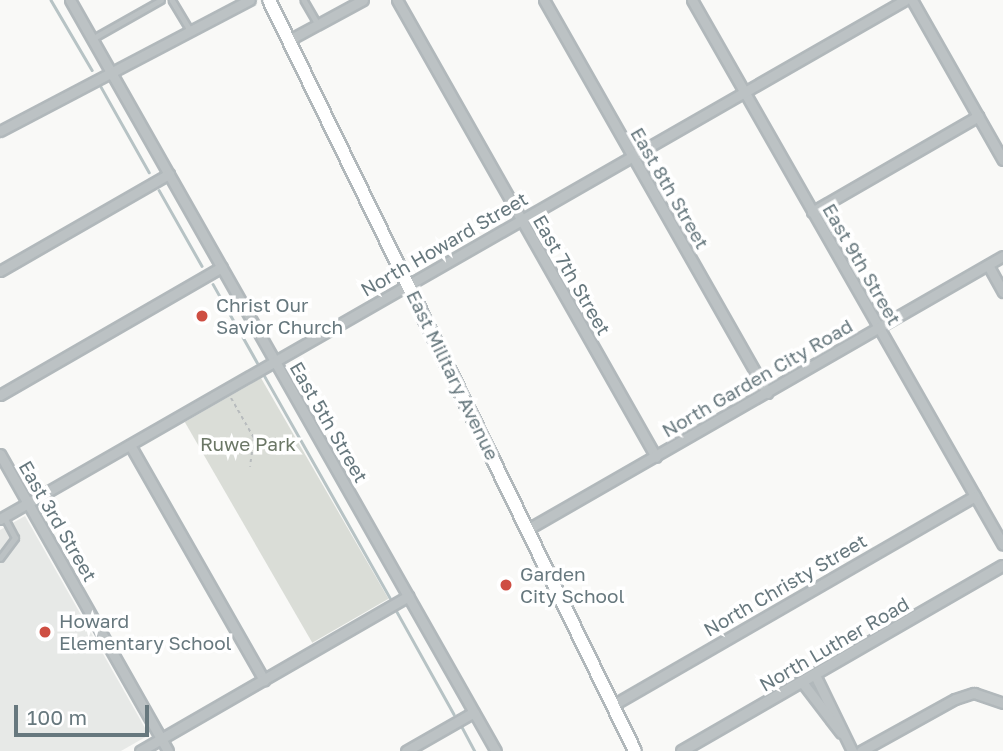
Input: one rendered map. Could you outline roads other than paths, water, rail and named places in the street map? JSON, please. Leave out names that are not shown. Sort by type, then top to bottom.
[{"type":"main road","name":"East Military Avenue","points":[[270,0],[635,751]]},
{"type":"street","name":"East 5th Street","points":[[69,0],[496,751]]},
{"type":"street","points":[[0,131],[109,70],[191,32],[250,0]]},
{"type":"street","points":[[289,40],[363,0]]},
{"type":"street","name":"East 7th Street","points":[[397,0],[656,457]]},
{"type":"street","name":"East 8th Street","points":[[544,0],[767,393]]},
{"type":"street","name":"East 9th Street","points":[[692,0],[1003,545]]},
{"type":"street","name":"North Howard Street","points":[[2,518],[905,0]]},
{"type":"street","points":[[912,0],[1003,160]]},
{"type":"street","points":[[812,212],[978,116]]},
{"type":"street","points":[[0,271],[169,174]]},
{"type":"street","name":"North Garden City Road","points":[[528,529],[1003,256]]},
{"type":"street","points":[[988,265],[1003,292]]},
{"type":"street","points":[[0,395],[222,267]]},
{"type":"street","points":[[130,444],[264,680]]},
{"type":"street","name":"East 3rd Street","points":[[0,454],[169,751]]},
{"type":"street","name":"North Christy Street","points":[[613,705],[975,496]]},
{"type":"street","name":"North Luther Road","points":[[682,751],[1003,566]]},
{"type":"street","points":[[140,751],[408,596]]},
{"type":"street","points":[[815,674],[852,751]]},
{"type":"street","points":[[802,682],[842,734]]},
{"type":"street","points":[[861,751],[955,699],[974,693],[1003,703]]},
{"type":"street","points":[[406,751],[474,712]]},
{"type":"lane","points":[[92,39],[161,0]]},
{"type":"lane","points":[[172,0],[191,32]]},
{"type":"lane","points":[[304,0],[318,24]]},
{"type":"lane","points":[[0,558],[15,538],[2,518]]},
{"type":"waterway","points":[[51,0],[92,70]]},
{"type":"waterway","points":[[100,85],[149,172]]},
{"type":"waterway","points":[[159,190],[202,266]]},
{"type":"waterway","points":[[213,284],[257,362]]},
{"type":"waterway","points":[[264,375],[390,598]]},
{"type":"waterway","points":[[396,610],[454,714]]},
{"type":"waterway","points":[[462,727],[475,751]]},
{"type":"place","name":"Christ Our Savior Church","points":[[202,316]]},
{"type":"place","name":"Garden City School","points":[[506,585]]},
{"type":"place","name":"Howard Elementary School","points":[[45,632]]},
{"type":"park label","name":"Ruwe Park","points":[[248,444]]}]
